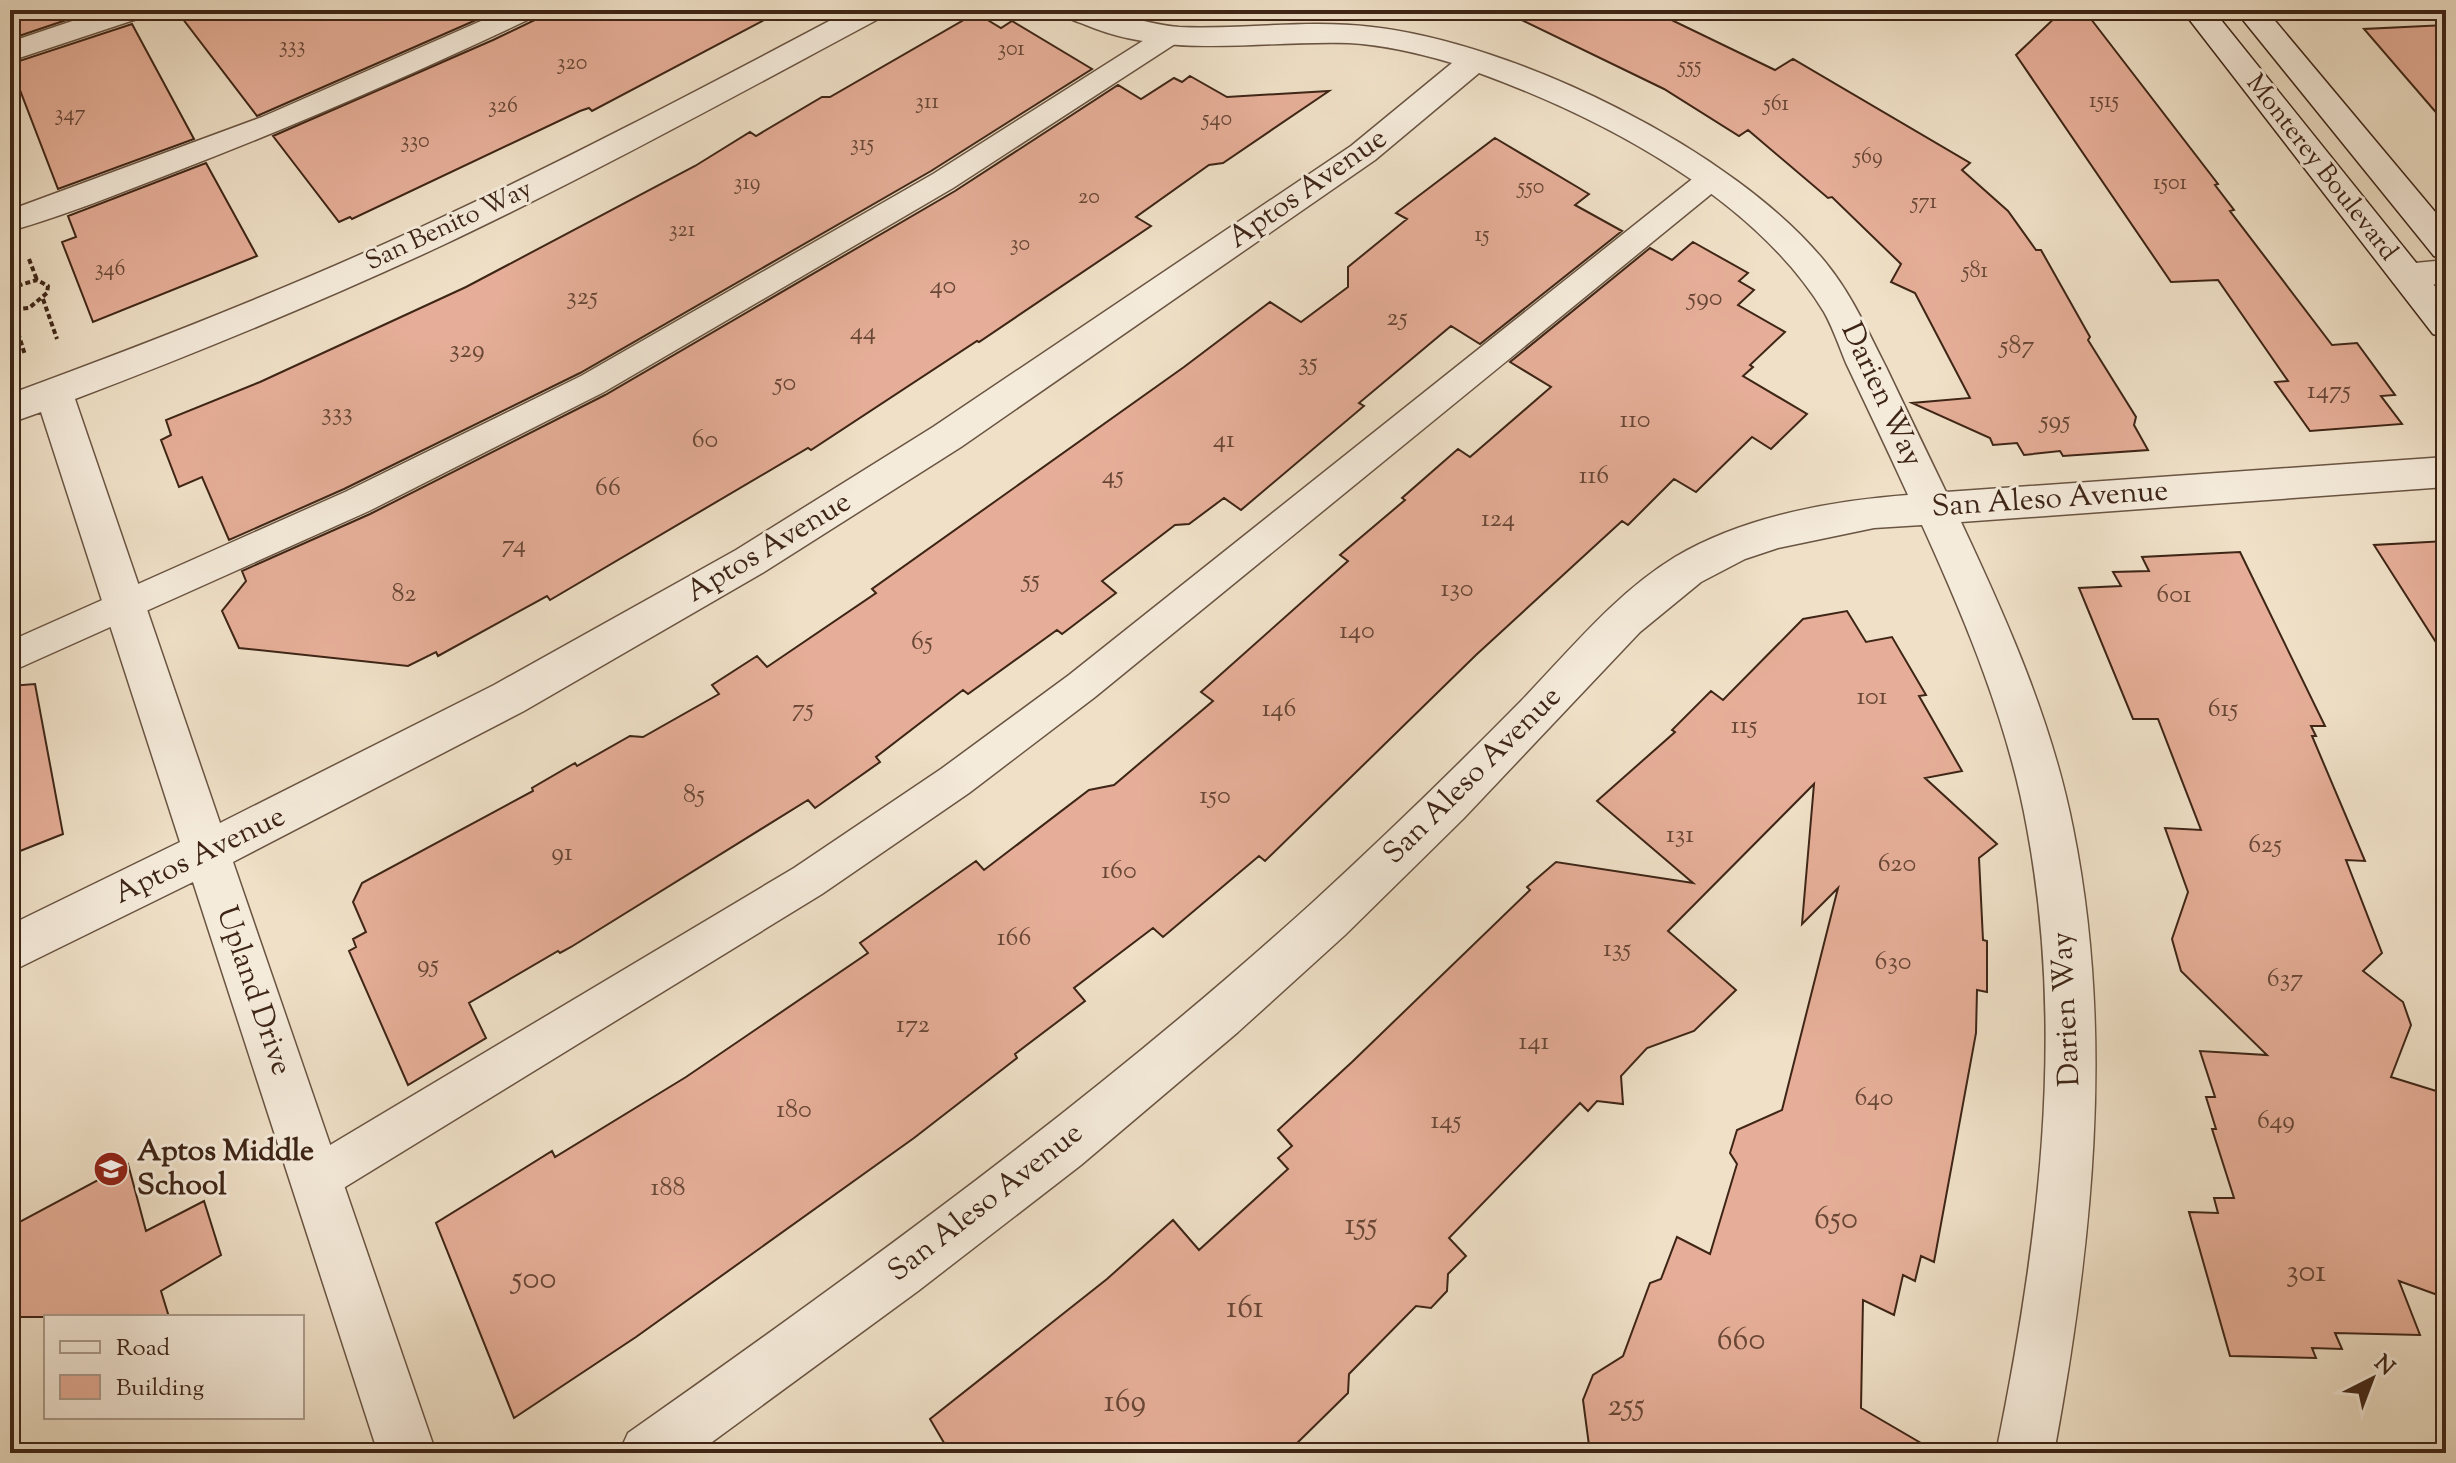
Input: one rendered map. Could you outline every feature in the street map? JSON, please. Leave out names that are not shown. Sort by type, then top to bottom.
[{"type":"street","points":[[10,52],[135,10]]},
{"type":"street","name":"San Benito Way","points":[[10,409],[285,300],[475,216],[873,10]]},
{"type":"street","name":"Darien Way","points":[[1075,10],[1122,28],[1169,36],[1356,34],[1415,44],[1475,60],[1592,111],[1711,179],[1769,224],[1802,257],[1838,307],[1994,640],[2030,744],[2054,854],[2068,970],[2072,1101],[2058,1260],[2025,1453]]},
{"type":"street","name":"Monterey Boulevard","points":[[2197,10],[2446,325]]},
{"type":"street","name":"Monterey Boulevard","points":[[2250,10],[2446,248]]},
{"type":"street","name":"Aptos Avenue","points":[[10,949],[207,853],[509,698],[849,501],[1363,153],[1475,60]]},
{"type":"street","points":[[2406,274],[2446,272]]},
{"type":"street","name":"Upland Drive","points":[[54,393],[407,1453]]},
{"type":"street","name":"San Aleso Avenue","points":[[648,1453],[965,1223],[1160,1065],[1297,948],[1434,819],[1633,611],[1689,569],[1747,542],[1812,523],[1874,513],[2446,472]]},
{"type":"lane","points":[[10,221],[229,140],[412,63],[527,10]]},
{"type":"lane","points":[[10,657],[437,463],[686,333],[900,207],[1169,36]]},
{"type":"lane","points":[[316,1179],[730,929],[955,781],[1082,686],[1711,179]]},
{"type":"path","points":[[10,288],[37,280],[48,286],[47,293],[37,304],[10,310]]},
{"type":"building","points":[[10,10],[96,10],[10,39]]},
{"type":"building","points":[[176,10],[499,10],[257,116]]},
{"type":"building","points":[[543,10],[783,10],[592,111],[589,108],[580,111],[352,219],[339,222],[273,136],[493,40],[537,19]]},
{"type":"building","points":[[1501,10],[1651,10],[1775,70],[1793,59],[1970,163],[1962,170],[2008,211],[2036,250],[2041,250],[2090,337],[2088,340],[2136,417],[2134,425],[2148,450],[2063,456],[2060,451],[2024,455],[2017,443],[1993,445],[1990,438],[1912,403],[1970,398],[1915,293],[1891,282],[1901,264],[1832,197],[1828,198],[1748,130],[1739,136],[1664,89]]},
{"type":"building","points":[[2084,10],[2218,184],[2215,185],[2234,210],[2230,211],[2332,345],[2357,343],[2395,395],[2381,396],[2402,424],[2310,431],[2275,382],[2288,381],[2218,280],[2171,282],[2016,55],[2062,11]]},
{"type":"building","points":[[976,13],[1001,28],[1012,21],[1092,69],[931,171],[580,373],[344,489],[229,540],[202,477],[179,487],[161,440],[171,435],[166,420],[260,382],[466,287],[695,166],[750,132],[756,136],[822,97],[830,97]]},
{"type":"building","points":[[132,24],[194,139],[58,189],[10,64]]},
{"type":"building","points":[[2446,25],[2446,124],[2364,29]]},
{"type":"building","points":[[1190,76],[1227,97],[1329,91],[1223,163],[1209,165],[1136,217],[1151,226],[979,342],[811,450],[808,448],[550,600],[547,596],[438,656],[436,652],[408,666],[239,648],[222,611],[246,581],[242,571],[370,514],[605,395],[955,191],[1118,85],[1141,99],[1174,78],[1182,82]]},
{"type":"building","points":[[1495,138],[1589,194],[1575,205],[1622,231],[1480,344],[1451,326],[1359,403],[1364,406],[1241,510],[1224,498],[1189,524],[1175,525],[1102,581],[1116,593],[1062,634],[1057,630],[968,694],[963,690],[876,757],[880,762],[815,808],[808,800],[571,947],[560,953],[558,951],[469,1003],[486,1038],[408,1085],[349,951],[356,947],[353,939],[366,932],[353,902],[362,883],[533,791],[532,788],[575,763],[577,766],[630,736],[643,737],[719,694],[712,685],[757,656],[767,667],[876,593],[872,589],[1184,367],[1270,302],[1301,322],[1348,287],[1348,267],[1407,219],[1396,213]]},
{"type":"building","points":[[206,163],[257,256],[93,322],[62,242],[76,237],[68,216]]},
{"type":"building","points":[[1693,242],[1748,273],[1739,281],[1754,290],[1738,305],[1785,332],[1750,365],[1753,367],[1743,376],[1807,414],[1771,449],[1752,437],[1696,492],[1674,479],[1628,525],[1622,521],[1476,655],[1265,861],[1259,856],[1163,937],[1153,928],[1074,988],[1085,1001],[1015,1054],[1017,1058],[914,1138],[636,1337],[514,1418],[436,1223],[552,1151],[555,1157],[686,1077],[868,953],[860,943],[976,861],[984,870],[1089,790],[1114,785],[1213,701],[1201,692],[1348,561],[1340,555],[1405,500],[1402,498],[1458,449],[1470,457],[1551,387],[1510,362],[1650,248],[1672,260]]},
{"type":"building","points":[[2446,541],[2446,658],[2374,545]]},
{"type":"building","points":[[2240,552],[2325,726],[2311,726],[2316,736],[2312,736],[2365,861],[2346,860],[2382,953],[2363,971],[2403,1002],[2411,1025],[2391,1077],[2446,1094],[2446,1298],[2399,1281],[2420,1335],[2335,1333],[2342,1349],[2312,1348],[2316,1358],[2230,1356],[2189,1212],[2218,1213],[2214,1198],[2234,1198],[2212,1129],[2216,1129],[2206,1097],[2215,1097],[2200,1051],[2267,1055],[2181,971],[2172,939],[2188,892],[2165,828],[2201,830],[2158,719],[2133,719],[2079,588],[2121,586],[2113,572],[2149,571],[2142,557]]},
{"type":"building","points":[[1847,611],[1866,642],[1892,637],[1926,695],[1919,696],[1962,771],[1925,778],[1997,844],[1979,858],[1983,940],[1987,941],[1987,992],[1977,990],[1976,1033],[1934,1262],[1921,1256],[1915,1281],[1903,1275],[1894,1315],[1863,1300],[1861,1408],[1938,1453],[1590,1453],[1583,1400],[1593,1375],[1623,1356],[1650,1283],[1661,1279],[1677,1237],[1710,1254],[1737,1164],[1730,1153],[1737,1130],[1782,1110],[1838,888],[1802,924],[1814,784],[1668,931],[1736,990],[1694,1031],[1647,1048],[1621,1076],[1623,1104],[1597,1101],[1588,1111],[1580,1103],[1449,1238],[1466,1256],[1448,1274],[1447,1291],[1431,1308],[1416,1306],[1349,1374],[1348,1393],[1287,1453],[950,1453],[930,1419],[1107,1279],[1173,1220],[1199,1250],[1288,1169],[1278,1158],[1292,1146],[1278,1130],[1352,1062],[1530,890],[1527,887],[1556,862],[1693,883],[1597,801],[1675,732],[1672,730],[1711,691],[1723,700],[1803,619]]},
{"type":"building","points":[[35,684],[63,834],[10,855],[10,686]]},
{"type":"building","points":[[128,1164],[146,1231],[204,1201],[221,1255],[161,1291],[168,1315],[10,1317],[10,1227]]},
{"type":"place","name":"Aptos Middle School","points":[[111,1169]]}]
